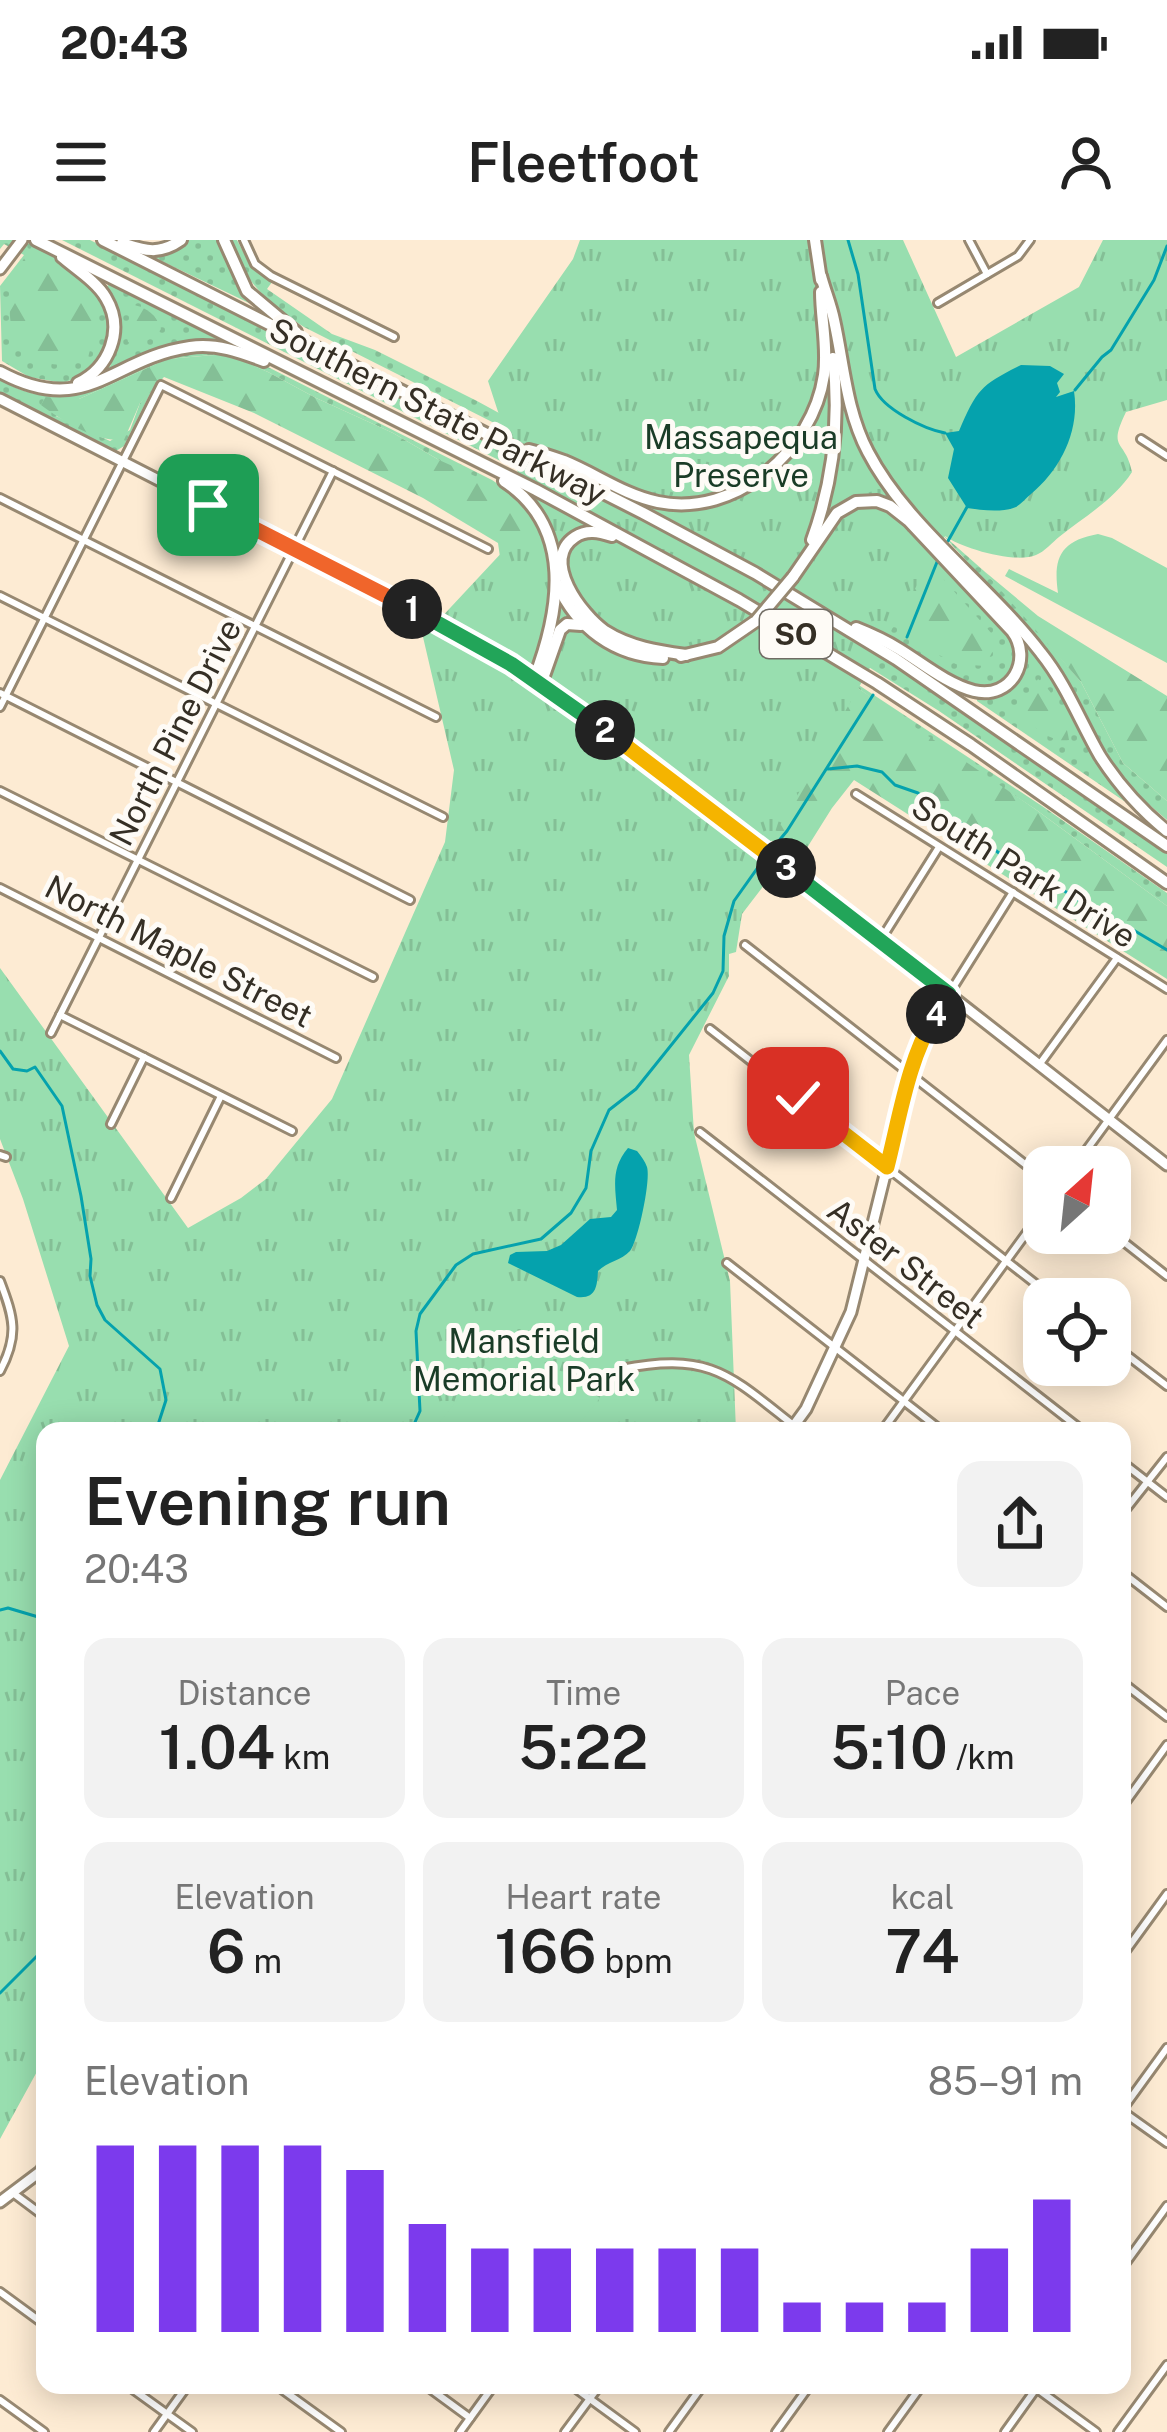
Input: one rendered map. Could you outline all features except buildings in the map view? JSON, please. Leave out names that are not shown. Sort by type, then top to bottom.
[{"type":"highway","name":"Southern State Parkway","points":[[36,240],[402,422],[709,583],[877,683],[1167,883]]},
{"type":"highway","name":"Southern State Parkway","points":[[104,240],[700,543],[810,605],[1007,733],[1167,845]]},
{"type":"highway","points":[[116,240],[156,251],[181,240]]},
{"type":"highway","points":[[224,240],[247,291],[322,352]]},
{"type":"highway","points":[[803,560],[824,500],[835,422],[834,370],[815,240]]},
{"type":"highway","points":[[0,369],[41,386],[68,386],[92,376],[110,352],[113,324],[104,294],[51,247]]},
{"type":"highway","points":[[494,438],[564,461],[630,494],[655,501],[693,504],[733,493],[755,481],[785,454],[818,402],[826,358],[821,276]]},
{"type":"highway","points":[[821,276],[849,403],[876,466],[904,504],[1039,649],[1112,773],[1167,831]]},
{"type":"highway","points":[[0,369],[43,390],[76,389],[153,357],[207,346],[306,375]]},
{"type":"highway","points":[[402,422],[502,479],[526,498],[547,535],[556,581],[566,602],[586,627],[629,653],[660,658],[728,643],[757,621],[794,577],[828,523],[843,508],[870,500],[890,506],[909,521],[1012,631],[1022,648],[1020,667],[1001,689],[977,692],[810,605]]},
{"type":"highway","points":[[686,655],[628,643],[595,623],[568,586],[564,551],[574,537],[599,532],[709,583]]},
{"type":"highway","points":[[537,681],[551,629],[556,581]]},
{"type":"highway","points":[[537,681],[560,630],[571,623],[586,627]]},
{"type":"street","points":[[0,269],[22,240]]},
{"type":"street","points":[[244,240],[255,264],[271,276],[394,337]]},
{"type":"street","points":[[969,240],[987,274]]},
{"type":"street","points":[[938,303],[1018,256],[1030,240]]},
{"type":"street","points":[[0,707],[161,386],[488,548]]},
{"type":"street","points":[[0,399],[477,644],[537,681],[770,855],[1167,1165]]},
{"type":"street","points":[[1141,439],[1167,456]]},
{"type":"street","name":"North Pine Drive","points":[[51,1033],[333,471]]},
{"type":"street","points":[[0,498],[436,717]]},
{"type":"street","points":[[0,596],[443,817]]},
{"type":"street","points":[[3,695],[410,900]]},
{"type":"street","points":[[0,790],[373,977]]},
{"type":"street","name":"South Park Drive","points":[[856,794],[1167,989]]},
{"type":"street","points":[[880,940],[939,846]]},
{"type":"street","name":"North Maple Street","points":[[0,887],[336,1058]]},
{"type":"street","points":[[799,1422],[850,1312],[923,1035],[1013,892]]},
{"type":"street","points":[[745,945],[1023,1163]]},
{"type":"street","points":[[1039,1065],[1117,958]]},
{"type":"street","points":[[59,1015],[292,1131]]},
{"type":"street","points":[[710,1029],[1028,1278]]},
{"type":"street","points":[[1090,1146],[1167,1040]]},
{"type":"street","points":[[111,1124],[144,1058]]},
{"type":"street","points":[[171,1198],[221,1096]]},
{"type":"street","name":"Aster Street","points":[[700,1132],[1071,1422]]},
{"type":"street","points":[[889,1422],[1023,1238]]},
{"type":"street","points":[[1131,1248],[1167,1276]]},
{"type":"street","points":[[727,1263],[931,1422]]},
{"type":"street","points":[[0,1281],[14,1340],[0,1371]]},
{"type":"street","points":[[1131,1358],[1167,1386]]},
{"type":"street","points":[[621,1369],[650,1363],[710,1367],[732,1377],[787,1422]]},
{"type":"street","points":[[1131,1503],[1167,1457]]},
{"type":"street","points":[[1131,1469],[1167,1497]]},
{"type":"street","points":[[1131,1579],[1167,1607]]},
{"type":"street","points":[[1131,1689],[1167,1717]]},
{"type":"street","points":[[1131,1795],[1167,1745]]},
{"type":"street","points":[[1131,1943],[1167,1894]]},
{"type":"street","points":[[1131,2098],[1167,2048]]},
{"type":"street","points":[[1131,2117],[1167,2143]]},
{"type":"street","points":[[0,2202],[36,2175]]},
{"type":"street","points":[[13,2193],[36,2210]]},
{"type":"street","points":[[1131,2256],[1167,2206]]},
{"type":"street","points":[[0,2292],[36,2318]]},
{"type":"street","points":[[1118,2432],[1167,2365]]},
{"type":"street","points":[[139,2394],[192,2432]]},
{"type":"street","points":[[154,2432],[181,2394]]},
{"type":"street","points":[[288,2394],[341,2432]]},
{"type":"street","points":[[437,2394],[470,2418]]},
{"type":"street","points":[[460,2432],[487,2394]]},
{"type":"street","points":[[584,2394],[635,2432]]},
{"type":"street","points":[[566,2432],[593,2394]]},
{"type":"street","points":[[669,2432],[696,2394]]},
{"type":"street","points":[[776,2432],[803,2394]]},
{"type":"street","points":[[888,2432],[915,2394]]},
{"type":"street","points":[[1005,2432],[1031,2394]]},
{"type":"street","points":[[1046,2394],[1096,2432]]},
{"type":"street","points":[[0,2400],[44,2432]]},
{"type":"green space","points":[[0,240],[22,240],[60,259],[103,297],[111,328],[105,355],[87,374],[63,383],[29,377],[2,361],[0,286],[24,255],[4,244],[0,249]]},
{"type":"green space","points":[[62,240],[90,240],[653,522],[586,504]]},
{"type":"green space","points":[[187,240],[222,240],[249,303],[151,256],[176,249]]},
{"type":"green space","points":[[229,240],[237,240],[251,267],[272,282],[267,289],[332,334],[477,401],[633,493],[304,327],[259,290]]},
{"type":"green space","name":"Massapequa Preserve","points":[[580,240],[903,240],[956,357],[1079,287],[1103,240],[1167,240],[1167,400],[1126,412],[1118,439],[1132,472],[1108,499],[1039,554],[1002,556],[945,536],[769,845],[765,857],[778,867],[742,914],[736,952],[729,954],[729,976],[689,1055],[694,1133],[730,1281],[736,1422],[36,1422],[36,2073],[0,2139],[0,1480],[69,1346],[0,1139],[0,968],[188,1228],[266,1179],[332,1099],[445,842],[454,770],[423,637],[533,519],[488,381],[573,259]]},
{"type":"green space","points":[[33,245],[66,267],[97,300],[88,358],[61,365],[41,362],[22,349],[15,337],[12,292]]},
{"type":"green space","points":[[109,284],[222,343],[190,342],[108,374],[104,371],[111,365],[116,309],[106,288]]},
{"type":"green space","points":[[134,305],[151,313],[161,329],[137,345],[128,342],[126,331]]},
{"type":"green space","points":[[188,350],[222,350],[250,358],[492,480],[511,493],[541,529],[548,595],[439,460],[393,433],[225,354],[167,359],[79,399],[56,416],[110,441],[130,430],[140,403],[155,384],[124,446],[116,451],[0,393],[0,379],[24,391],[71,393]]},
{"type":"green space","points":[[226,354],[495,485],[542,537],[500,557],[498,543],[423,498],[254,413],[164,377],[140,403],[124,440],[91,434],[41,405],[45,397],[79,399],[167,359]]},
{"type":"green space","points":[[906,525],[1011,639],[1014,663],[1006,679],[990,686],[967,683],[858,620]]},
{"type":"green space","points":[[941,533],[984,571],[1081,682],[1123,763],[1167,801],[1167,820],[1113,766],[1068,681],[1030,630]]},
{"type":"green space","points":[[1098,534],[1167,568],[1167,663],[1005,576],[1009,569],[1058,593],[1062,553],[1075,541]]},
{"type":"green space","points":[[921,550],[998,641],[985,666],[956,664],[894,623]]},
{"type":"green space","points":[[984,571],[1038,616],[1167,696],[1167,801],[1123,763],[1081,682]]},
{"type":"green space","points":[[792,601],[1167,849],[1167,867],[939,711],[811,631]]},
{"type":"green space","points":[[1020,633],[1052,676],[1127,798],[1124,801],[977,701],[977,696],[1003,692],[1019,679],[1024,658]]},
{"type":"green space","points":[[786,637],[1167,893],[1167,906],[1035,809]]},
{"type":"green space","points":[[786,639],[1035,809],[1167,906],[1167,979],[854,780],[805,851],[794,856],[765,836]]},
{"type":"green space","points":[[1038,679],[1059,707],[1069,740],[1048,736],[1017,712]]},
{"type":"green space","name":"Mansfield Memorial Park","points":[[497,1350],[526,1352],[600,1398],[580,1422],[440,1422]]},
{"type":"water","points":[[1021,365],[1050,366],[1064,374],[1057,383],[1060,392],[1056,397],[1074,391],[1071,435],[1051,473],[1016,507],[967,508],[948,478],[954,449],[945,433],[959,431],[982,390]]},
{"type":"water","points":[[628,1148],[637,1151],[647,1167],[640,1223],[630,1251],[598,1271],[592,1294],[577,1297],[508,1263],[516,1252],[547,1251],[590,1219],[611,1217],[617,1210],[617,1170]]},
{"type":"waterway","points":[[848,240],[858,274],[875,389],[905,417],[945,433]]},
{"type":"waterway","points":[[1075,390],[1111,350],[1154,280],[1167,246]]},
{"type":"waterway","points":[[948,541],[967,507]]},
{"type":"waterway","points":[[907,637],[937,562]]},
{"type":"waterway","points":[[772,849],[873,695]]},
{"type":"waterway","points":[[828,769],[857,766],[882,772],[1009,861],[1167,950]]},
{"type":"waterway","points":[[415,1422],[420,1411],[416,1331],[420,1314],[456,1265],[473,1254],[541,1239],[571,1213],[586,1188],[591,1151],[609,1110],[636,1089],[713,993],[723,971],[724,936],[734,901],[766,856]]},
{"type":"waterway","points":[[0,1051],[13,1069],[35,1067],[62,1106],[97,1305],[105,1320],[160,1369],[166,1400],[159,1422]]},
{"type":"waterway","points":[[0,1610],[36,1616]]},
{"type":"waterway","points":[[0,1993],[36,1957]]},
{"type":"route","points":[[208,505],[460,634],[534,679],[949,994],[923,1035],[887,1167],[798,1098]]}]
